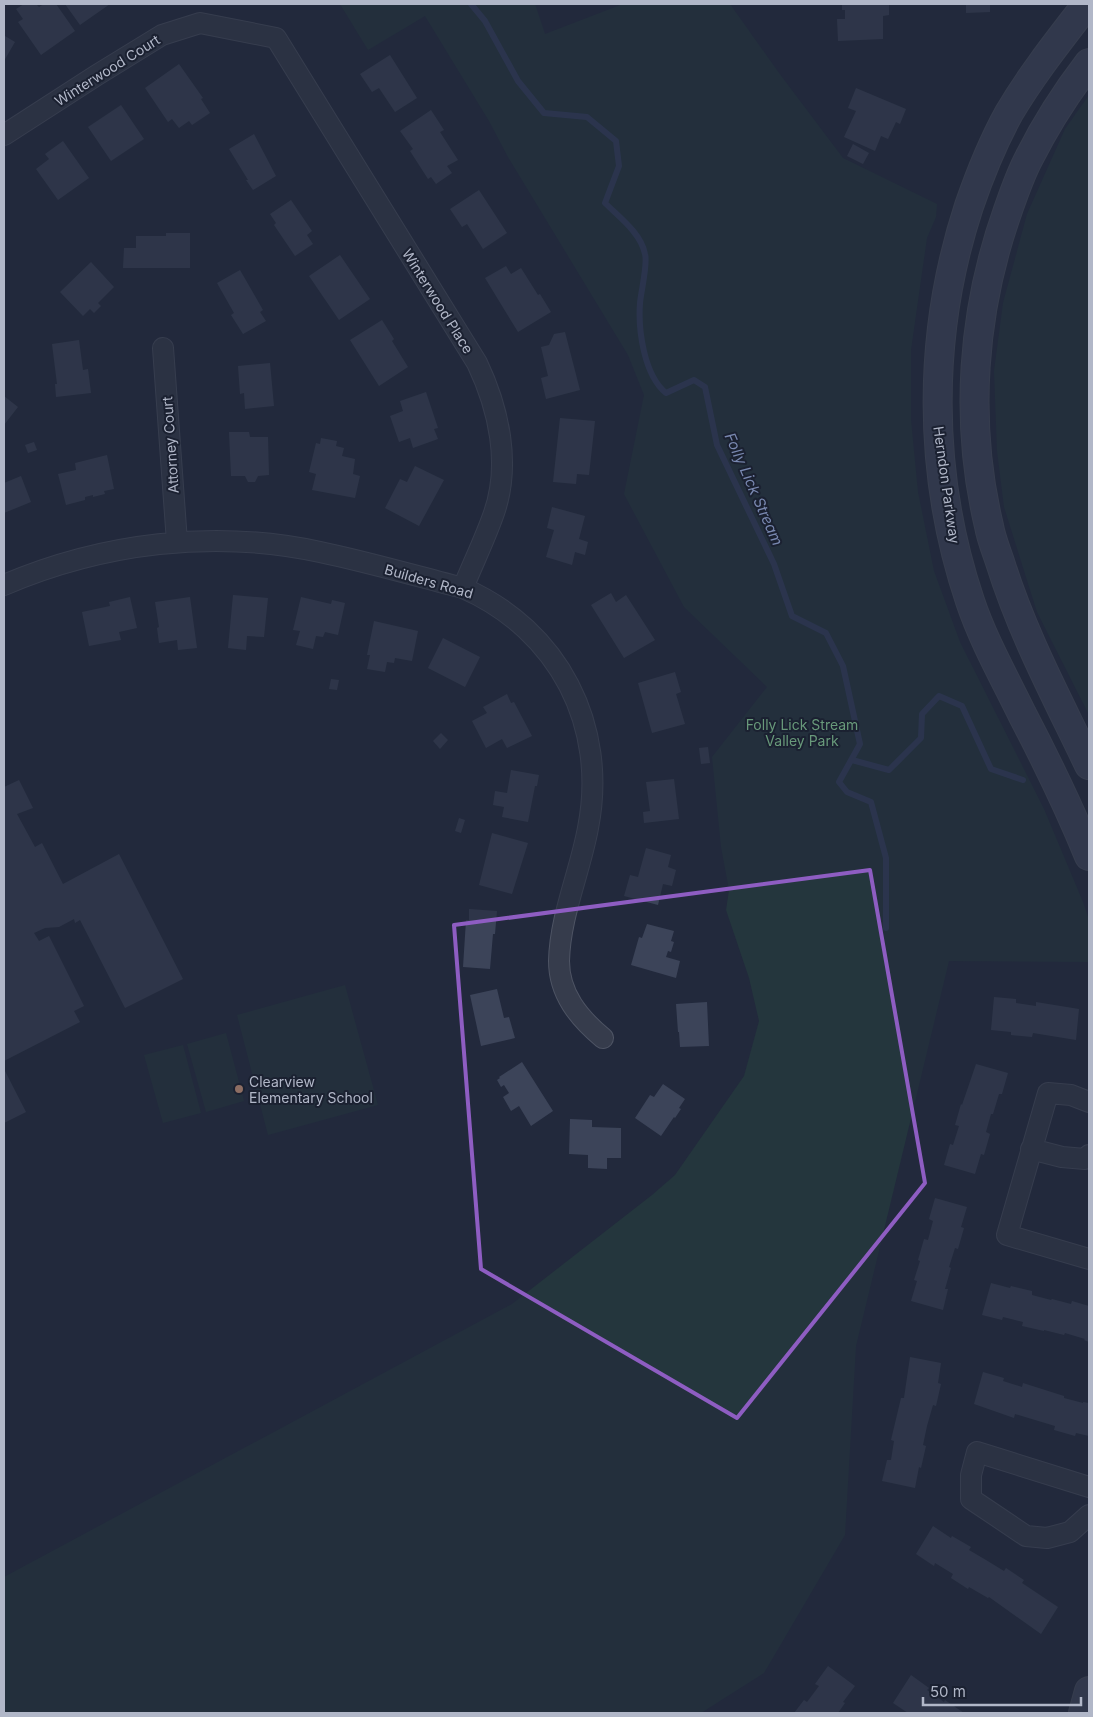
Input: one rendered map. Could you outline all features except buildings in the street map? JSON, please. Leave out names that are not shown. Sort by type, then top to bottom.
[{"type":"main road","name":"Herndon Parkway","points":[[1087,4],[1040,66],[1009,114],[977,183],[964,221],[952,267],[941,333],[938,374],[938,430],[950,526],[969,596],[1000,670],[1052,773],[1089,856]]},
{"type":"main road","points":[[1089,63],[1053,112],[1028,159],[1015,191],[994,254],[978,334],[974,371],[975,437],[989,527],[1026,635],[1089,766]]},
{"type":"main road","points":[[969,596],[1007,584]]},
{"type":"main road","points":[[1083,1713],[1089,1691]]},
{"type":"street","name":"Winterwood Court","points":[[4,136],[162,35],[200,22],[276,38]]},
{"type":"street","name":"Winterwood Place","points":[[276,38],[477,363],[486,382],[497,416],[501,447],[501,478],[494,512],[463,588]]},
{"type":"street","name":"Attorney Court","points":[[163,348],[177,542]]},
{"type":"street","name":"Builders Road","points":[[4,585],[78,559],[128,548],[177,542],[213,541],[266,544],[319,551],[463,588],[477,594],[503,611],[530,632],[566,678],[580,710],[589,741],[592,764],[592,800],[588,828],[564,923],[559,962],[563,986],[572,1007],[586,1024],[603,1038]]},
{"type":"street","points":[[1089,1102],[1071,1095],[1048,1093],[1007,1235],[1089,1259]]},
{"type":"street","points":[[1031,1149],[1062,1157],[1085,1159],[1089,1155]]},
{"type":"street","points":[[1089,1487],[977,1452],[971,1475],[971,1499],[1026,1536],[1046,1538],[1070,1532],[1089,1515]]},
{"type":"highlighted area","points":[[870,870],[925,1183],[737,1418],[481,1269],[454,925]]},
{"type":"green space","name":"Folly Lick Stream Valley Park","points":[[340,4],[535,4],[545,34],[623,4],[730,4],[843,158],[937,204],[936,217],[927,238],[911,350],[911,420],[918,492],[934,571],[960,642],[1044,809],[1089,920],[1089,962],[949,961],[856,1346],[845,1535],[764,1673],[701,1713],[4,1713],[4,1577],[512,1304],[675,1175],[744,1076],[759,1021],[749,978],[726,910],[729,890],[721,847],[712,757],[767,687],[684,607],[624,494],[644,395],[628,355],[425,16],[368,50]]},
{"type":"green space","points":[[1089,95],[1089,715],[1037,612],[1004,507],[997,451],[994,371],[1003,303],[1027,214],[1065,129]]},
{"type":"green space","points":[[345,985],[378,1105],[268,1135],[237,1015]]},
{"type":"green space","points":[[226,1033],[244,1101],[206,1112],[187,1044]]},
{"type":"green space","points":[[183,1045],[201,1113],[163,1123],[144,1055]]},
{"type":"waterway","name":"Folly Lick Stream","points":[[471,4],[485,21],[518,81],[544,113],[587,117],[616,141],[619,166],[605,203],[634,232],[643,246],[646,258],[640,303],[640,326],[644,351],[652,375],[666,393],[694,380],[705,387],[717,445],[774,564],[792,616],[826,633],[843,666],[860,744],[839,782],[847,792],[871,802],[886,858],[886,928]]},
{"type":"waterway","points":[[852,760],[889,770],[921,738],[922,714],[939,696],[962,706],[991,769],[1023,780]]},
{"type":"place","name":"Clearview Elementary School","points":[[239,1089]]}]
